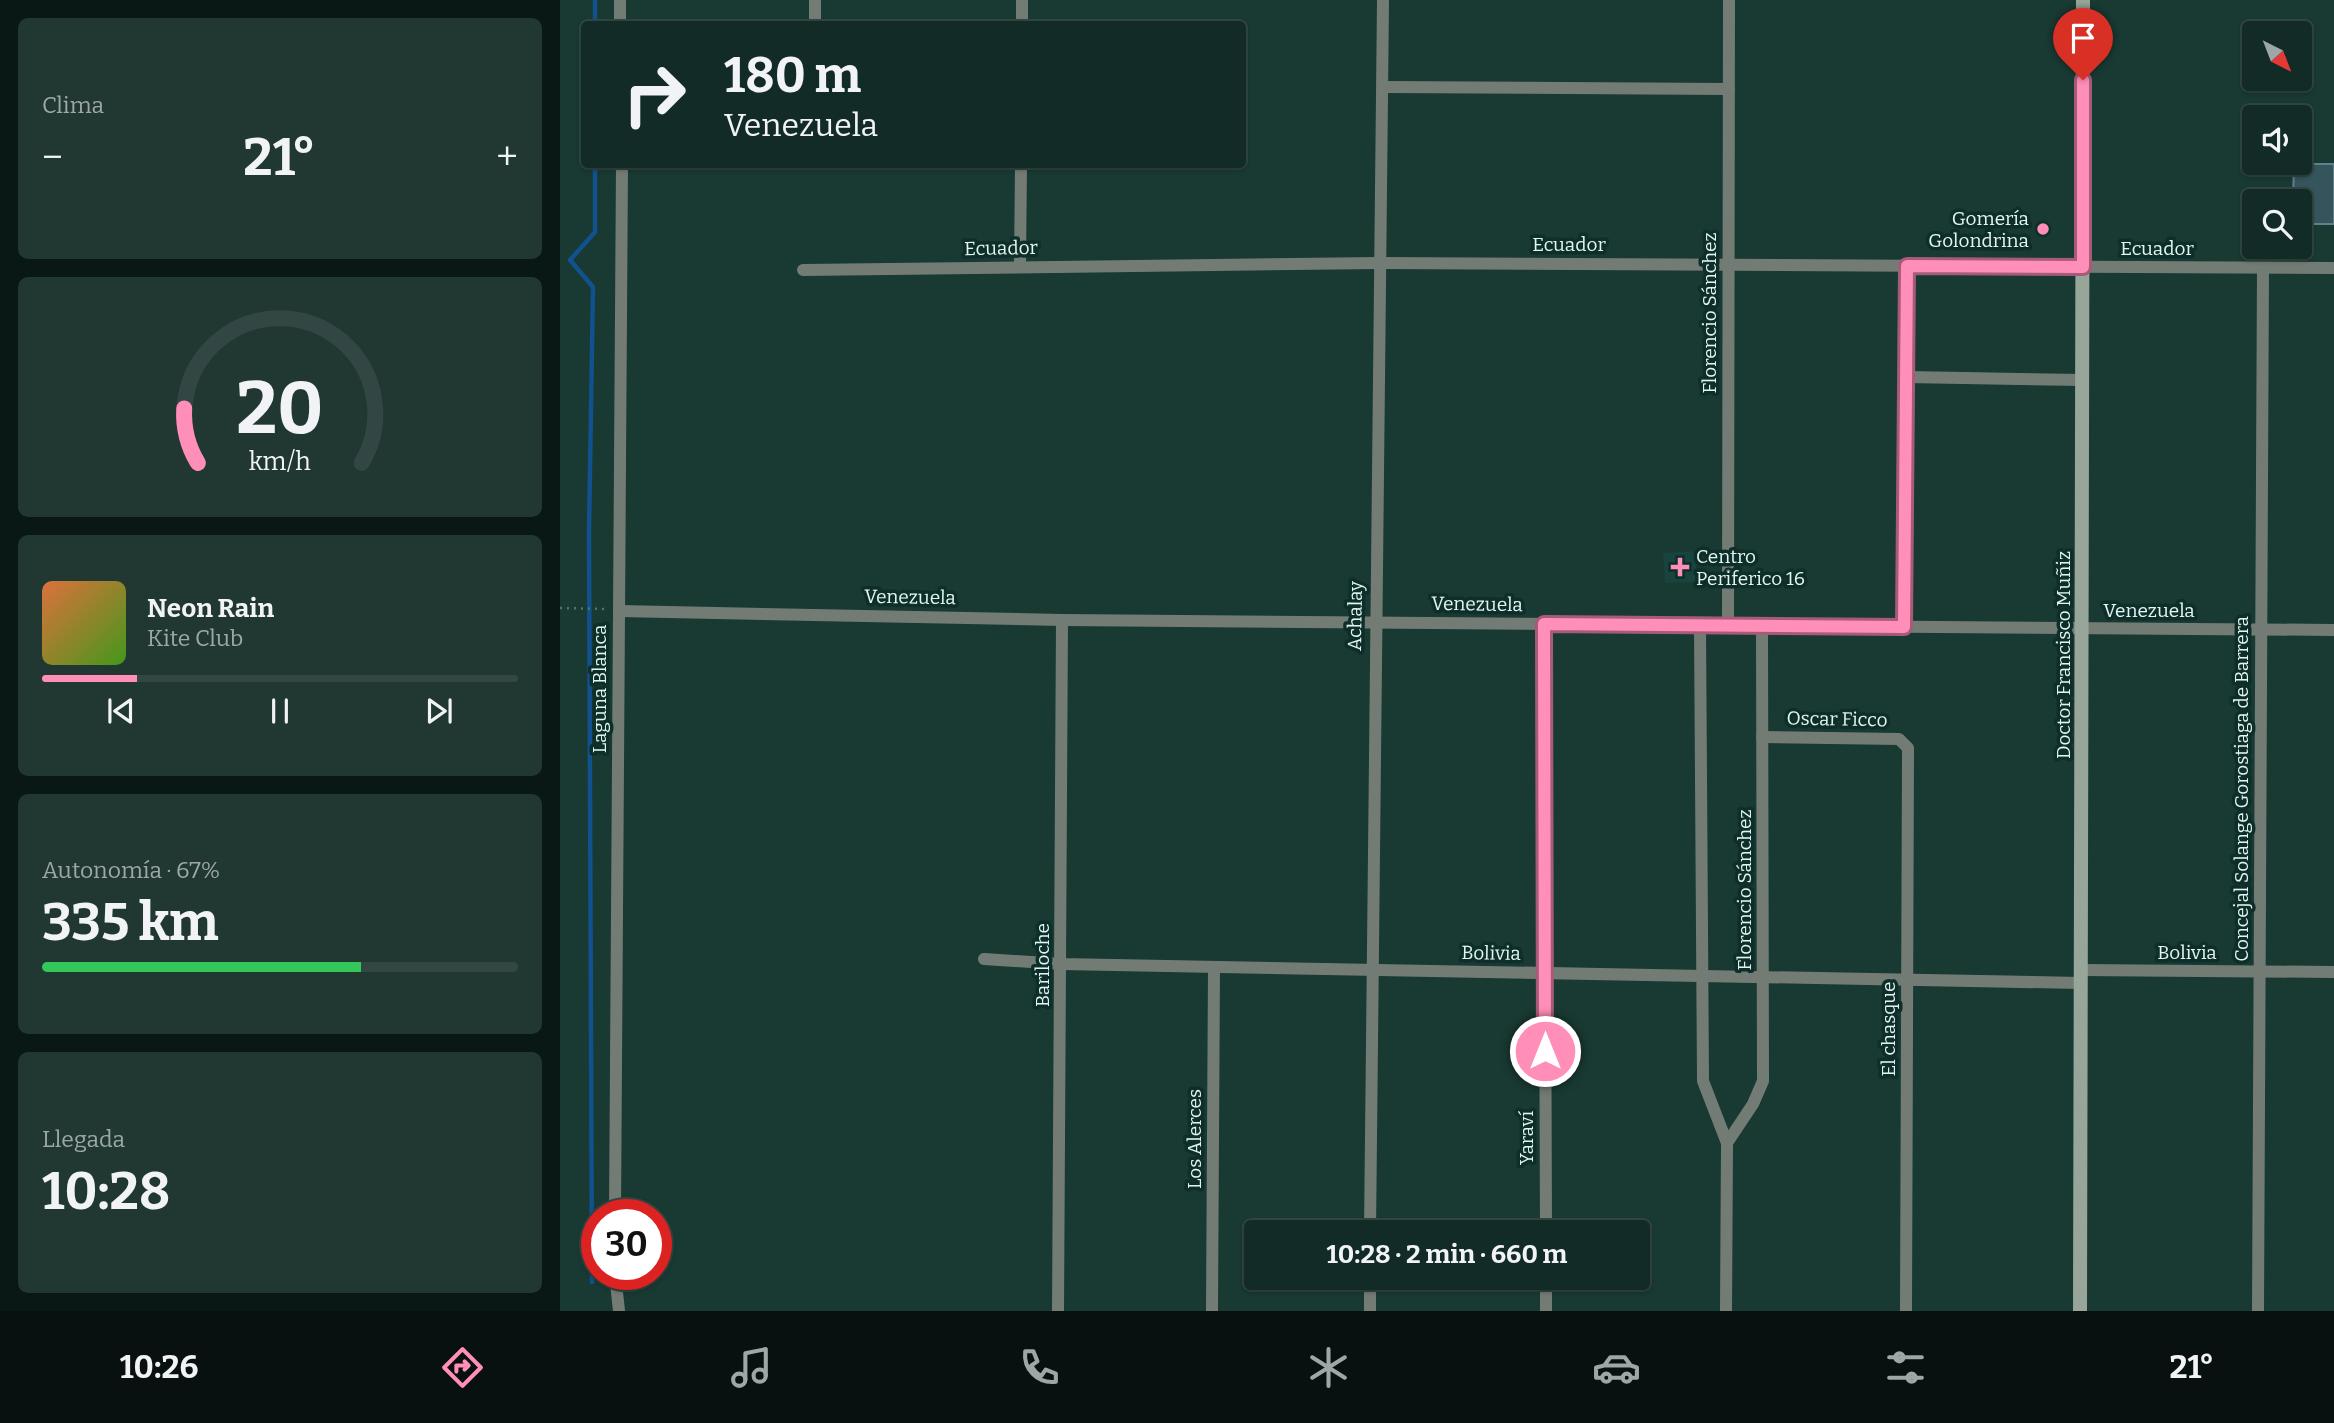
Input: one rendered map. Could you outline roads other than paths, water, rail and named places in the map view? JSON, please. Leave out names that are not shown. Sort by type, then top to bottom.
[{"type":"main road","name":"Doctor Francisco Muñiz","points":[[2080,1311],[2083,0]]},
{"type":"street","points":[[620,0],[620,21]]},
{"type":"street","points":[[815,0],[815,21]]},
{"type":"street","points":[[1022,0],[1022,21]]},
{"type":"street","name":"Achalay","points":[[1370,1220],[1382,0]]},
{"type":"street","name":"Florencio Sánchez","points":[[1728,625],[1729,0]]},
{"type":"street","points":[[1382,87],[1729,89]]},
{"type":"street","name":"Laguna Blanca","points":[[615,1199],[622,168]]},
{"type":"street","points":[[1020,267],[1021,168]]},
{"type":"street","name":"Ecuador","points":[[803,270],[1380,262],[2334,268]]},
{"type":"street","points":[[1904,627],[1907,266]]},
{"type":"street","name":"Concejal Solange Gorostiaga de Barrera","points":[[2258,1311],[2263,268]]},
{"type":"street","points":[[1906,377],[2083,380]]},
{"type":"street","name":"Venezuela","points":[[619,611],[1062,620],[2334,631]]},
{"type":"street","name":"Bariloche","points":[[1058,1311],[1062,620]]},
{"type":"street","name":"Yaraví","points":[[1544,624],[1546,1220]]},
{"type":"street","points":[[1700,625],[1700,976],[1703,1082],[1727,1143],[1726,1311]]},
{"type":"street","name":"Florencio Sánchez","points":[[1727,1143],[1754,1104],[1763,1081],[1762,626]]},
{"type":"street","name":"Oscar Ficco","points":[[1762,737],[1899,739],[1908,748]]},
{"type":"street","name":"El chasque","points":[[1906,1311],[1908,748]]},
{"type":"street","name":"Bolivia","points":[[984,959],[1061,964],[1908,980],[2259,971],[2334,972]]},
{"type":"street","name":"Los Alerces","points":[[1212,1311],[1214,967]]},
{"type":"street","points":[[617,1290],[620,1311]]},
{"type":"street","points":[[1370,1290],[1370,1311]]},
{"type":"street","points":[[1546,1290],[1546,1311]]},
{"type":"waterway","points":[[595,0],[595,21]]},
{"type":"waterway","points":[[592,1199],[589,531],[593,287],[570,260],[595,232],[595,168]]},
{"type":"place","name":"Gomería Golondrina","points":[[2043,229]]},
{"type":"place","name":"Centro Periferico 16","points":[[1680,567]]}]
